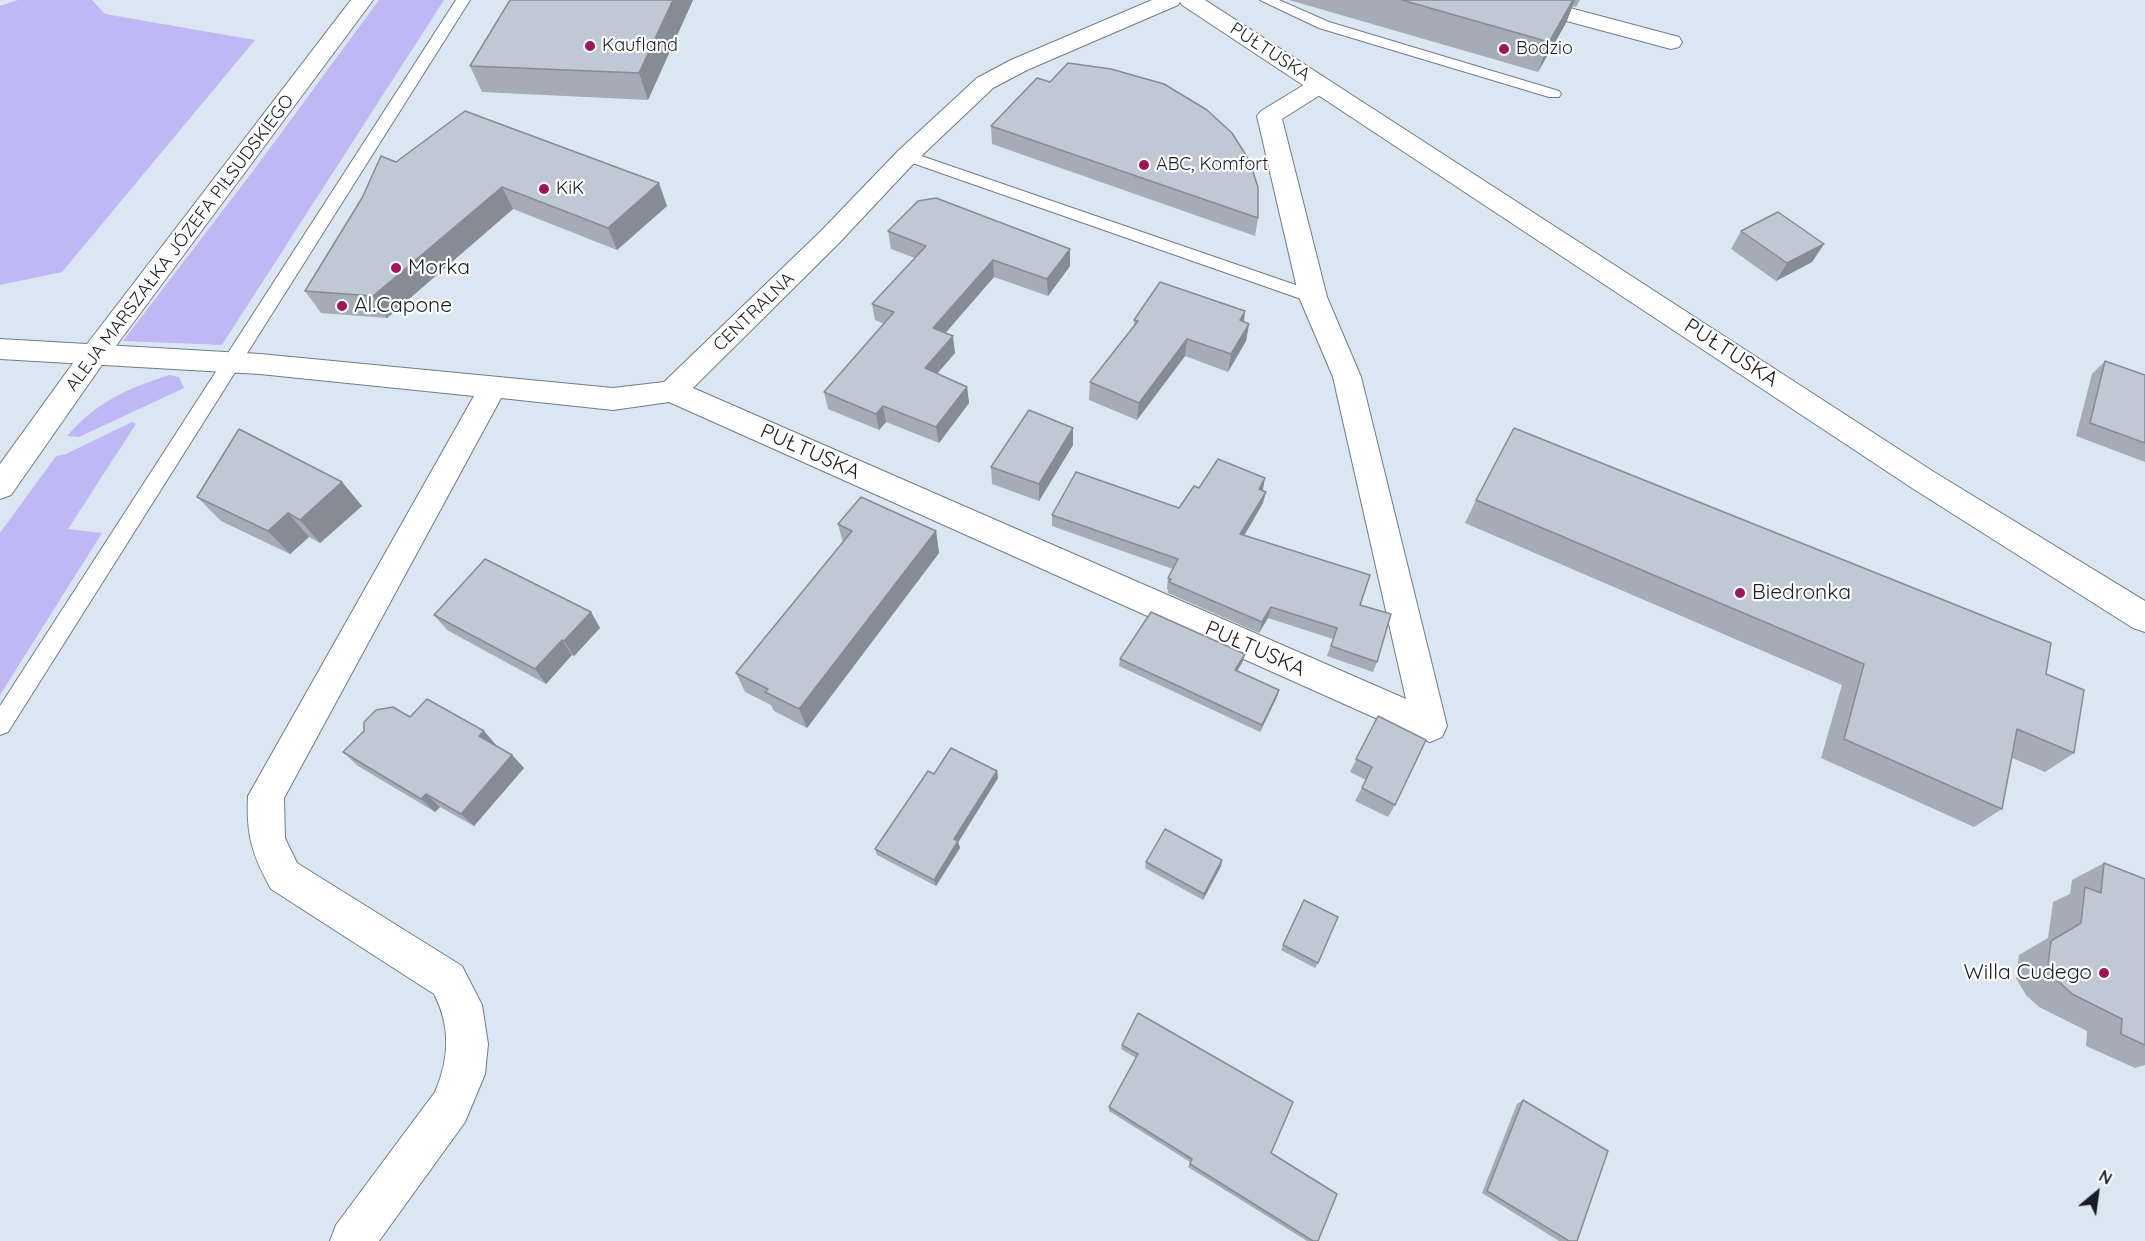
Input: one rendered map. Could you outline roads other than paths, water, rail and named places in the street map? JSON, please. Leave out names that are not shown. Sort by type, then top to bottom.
[{"type":"street","name":"ALEJA MARSZAŁKA JÓZEFA PIŁSUDSKIEGO","points":[[0,487],[94,355],[362,0]]},
{"type":"street","name":"CENTRALNA","points":[[672,391],[830,237],[907,156],[985,83],[1019,65],[1170,0]]},
{"type":"street","name":"PUŁTUSKA","points":[[1190,0],[1913,474],[2145,618]]},
{"type":"street","points":[[1515,0],[1671,42]]},
{"type":"street","name":"PUŁTUSKA","points":[[672,391],[1430,726],[1347,377],[1313,297],[1269,116],[1320,85]]},
{"type":"street","points":[[0,349],[247,363],[613,399],[672,391]]},
{"type":"street","points":[[352,1241],[450,1107],[464,1074],[468,1044],[462,1005],[448,980],[284,876],[268,849],[264,828],[266,796],[493,387]]},
{"type":"lane","points":[[0,725],[247,363],[463,0]]},
{"type":"lane","points":[[1267,0],[1324,25],[1554,94]]},
{"type":"lane","points":[[907,156],[1313,297]]},
{"type":"place","name":"Kaufland","points":[[590,46]]},
{"type":"place","name":"Bodzio","points":[[1504,49]]},
{"type":"place","name":"ABC, Komfort","points":[[1144,165]]},
{"type":"place","name":"KiK","points":[[544,189]]},
{"type":"place","name":"Morka","points":[[396,268]]},
{"type":"place","name":"Al.Capone","points":[[342,306]]},
{"type":"place","name":"Biedronka","points":[[1740,593]]},
{"type":"place","name":"Willa Cudego","points":[[2104,973]]}]
